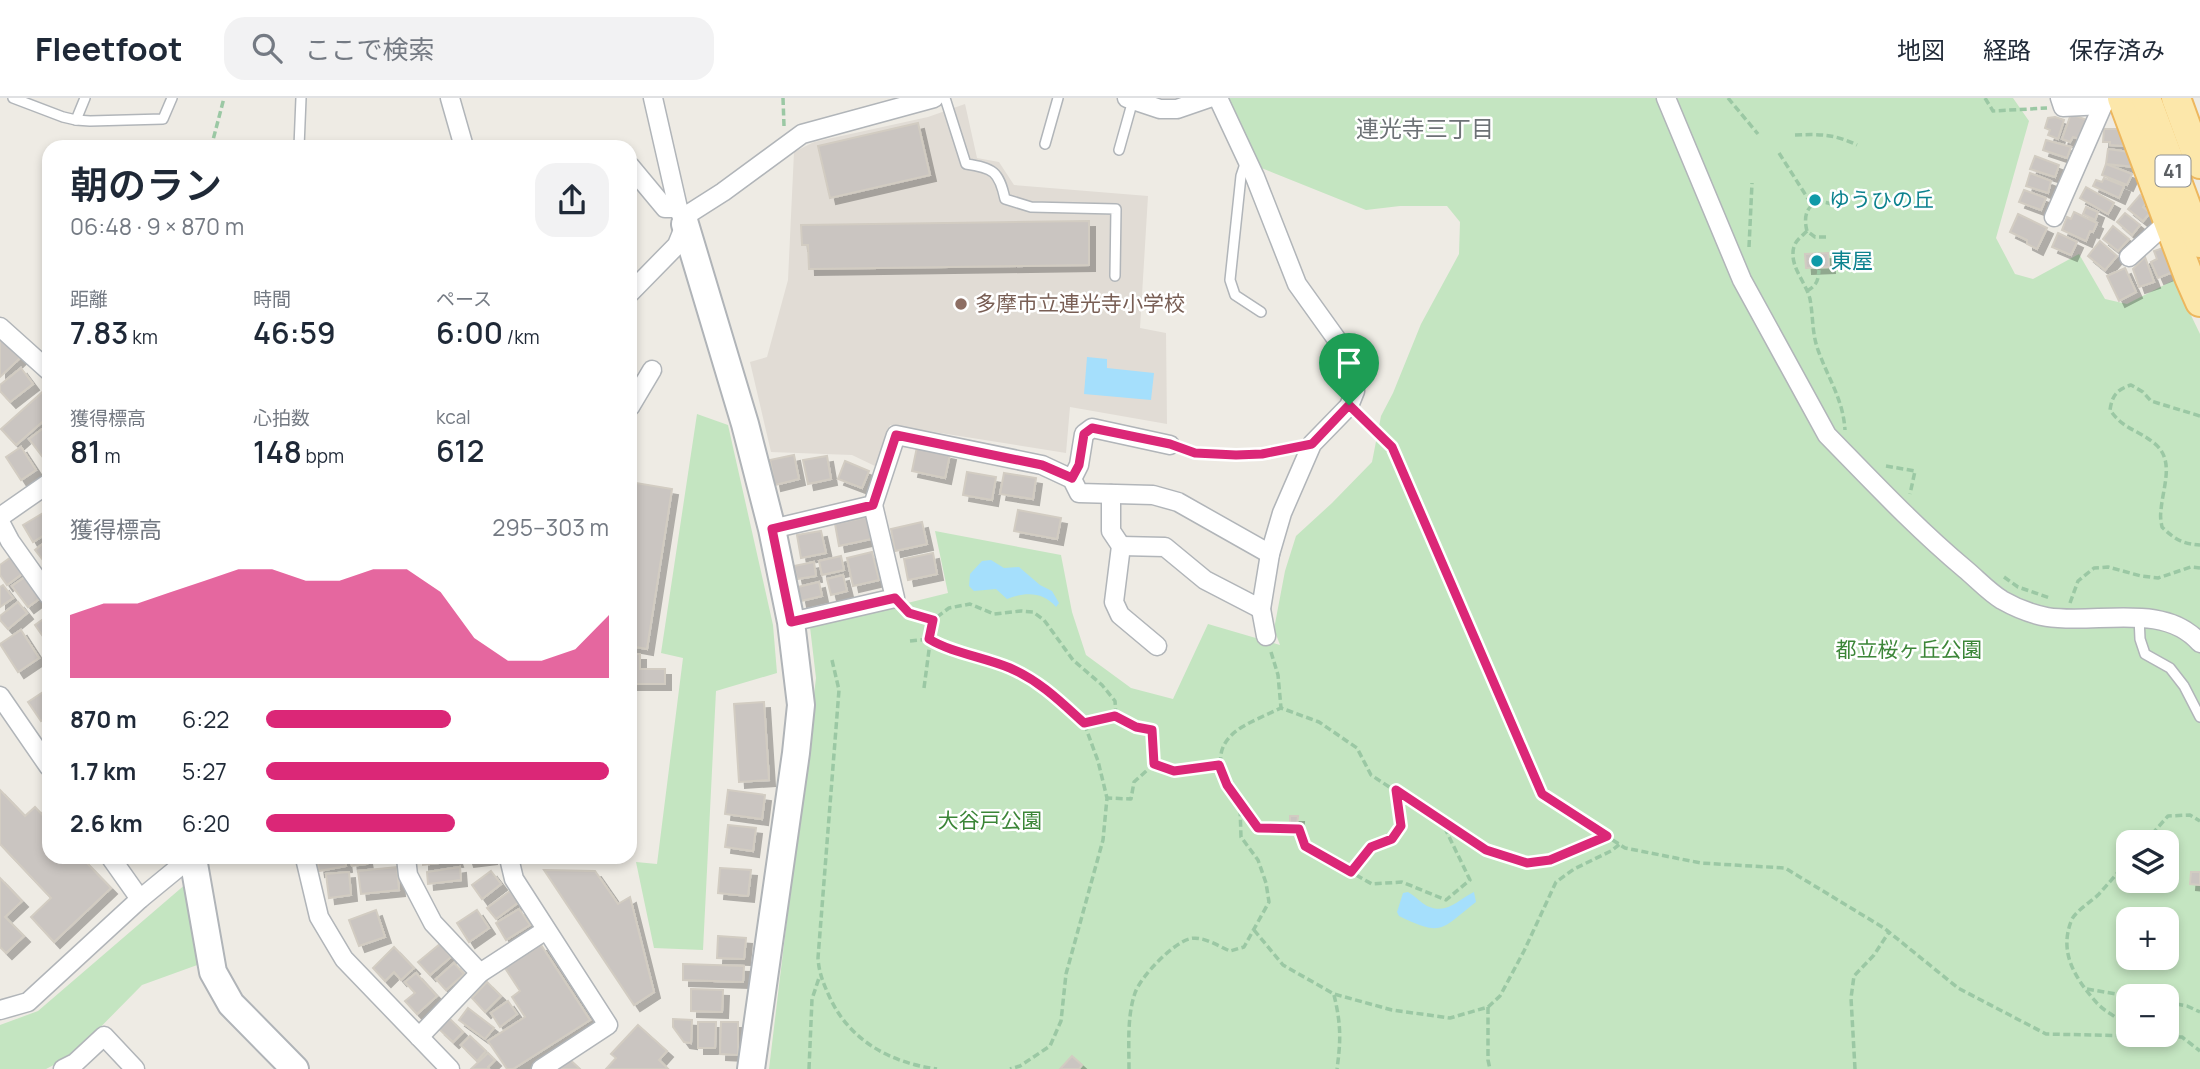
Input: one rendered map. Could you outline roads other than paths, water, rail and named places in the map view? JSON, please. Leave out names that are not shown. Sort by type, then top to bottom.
[{"type":"main road","name":"41","points":[[2146,98],[2200,243]]},
{"type":"main road","name":"41","points":[[2176,98],[2200,163]]},
{"type":"main road","name":"41","points":[[2110,100],[2169,224],[2200,302]]},
{"type":"street","points":[[450,98],[462,140]]},
{"type":"street","points":[[653,98],[682,216],[745,424],[772,529],[791,622],[801,705],[751,1069]]},
{"type":"street","points":[[637,174],[665,208],[682,216],[723,192],[802,134],[934,98]]},
{"type":"street","points":[[1130,99],[1160,109],[1177,108],[1209,98]]},
{"type":"street","points":[[1218,98],[1255,177],[1297,284],[1345,351],[1354,376],[1355,391],[1349,405],[1312,444],[1282,513],[1270,554],[1261,609],[1266,636]]},
{"type":"street","points":[[1666,98],[1736,267],[1827,435],[1843,452],[1931,541],[2000,599],[2046,617],[2139,617],[2174,625],[2200,643]]},
{"type":"street","points":[[2054,217],[2110,100],[2062,103]]},
{"type":"street","points":[[637,286],[677,245],[682,216]]},
{"type":"street","points":[[2129,257],[2169,224]]},
{"type":"street","points":[[0,327],[42,365]]},
{"type":"street","points":[[637,395],[652,370]]},
{"type":"street","points":[[1072,478],[1079,465],[1084,434],[1092,428],[1170,444]]},
{"type":"street","points":[[791,622],[895,598],[873,505],[896,435],[1042,465],[1072,478],[1079,494],[1153,495],[1178,502],[1270,554]]},
{"type":"street","points":[[42,488],[0,519],[5,544],[42,588]]},
{"type":"street","points":[[1111,494],[1111,531],[1121,546],[1114,602],[1120,615],[1157,646]]},
{"type":"street","points":[[772,529],[873,505]]},
{"type":"street","points":[[1121,546],[1165,547],[1205,580],[1261,609]]},
{"type":"street","points":[[0,696],[42,757]]},
{"type":"street","points":[[115,864],[140,899]]},
{"type":"street","points":[[0,1010],[28,1002],[140,899],[184,864]]},
{"type":"street","points":[[193,864],[213,972],[231,1003],[295,1069]]},
{"type":"street","points":[[306,864],[319,917],[344,959],[450,1069]]},
{"type":"street","points":[[407,864],[408,875],[433,923],[480,973]]},
{"type":"street","points":[[510,864],[514,878],[608,1025],[541,1069]]},
{"type":"street","points":[[419,1037],[480,973],[546,930]]},
{"type":"street","points":[[63,1069],[75,1063],[104,1036],[135,1069]]},
{"type":"lane","points":[[13,98],[63,117],[90,121],[163,119],[172,98]]},
{"type":"lane","points":[[76,120],[85,98]]},
{"type":"lane","points":[[299,140],[301,98]]},
{"type":"lane","points":[[945,98],[966,164],[988,167],[1001,180],[1005,199],[1031,206],[1116,209],[1115,276]]},
{"type":"lane","points":[[1045,144],[1058,98]]},
{"type":"lane","points":[[1119,150],[1130,99]]},
{"type":"lane","points":[[1246,159],[1241,176],[1230,280],[1235,295],[1261,312]]},
{"type":"lane","points":[[2139,617],[2140,639],[2145,654],[2170,668],[2184,686],[2200,718]]},
{"type":"water","points":[[1087,357],[1107,359],[1107,368],[1154,373],[1151,400],[1084,394]]},
{"type":"water","points":[[991,560],[1004,568],[1019,567],[1040,585],[1052,591],[1059,603],[1056,607],[1045,598],[1033,594],[1007,599],[996,589],[974,591],[969,586],[970,574],[982,561]]},
{"type":"water","points":[[1408,892],[1434,908],[1447,908],[1474,892],[1476,902],[1441,927],[1425,927],[1399,916],[1397,912],[1403,893]]},
{"type":"place","name":"ゆうひの丘","points":[[1815,200]]},
{"type":"place","name":"東屋","points":[[1817,261]]},
{"type":"place","name":"多摩市立連光寺小学校","points":[[961,304]]},
{"type":"district","name":"連光寺三丁目","points":[[1425,129]]},
{"type":"park label","name":"都立桜ヶ丘公園","points":[[1909,650]]},
{"type":"park label","name":"大谷戸公園","points":[[990,821]]}]
